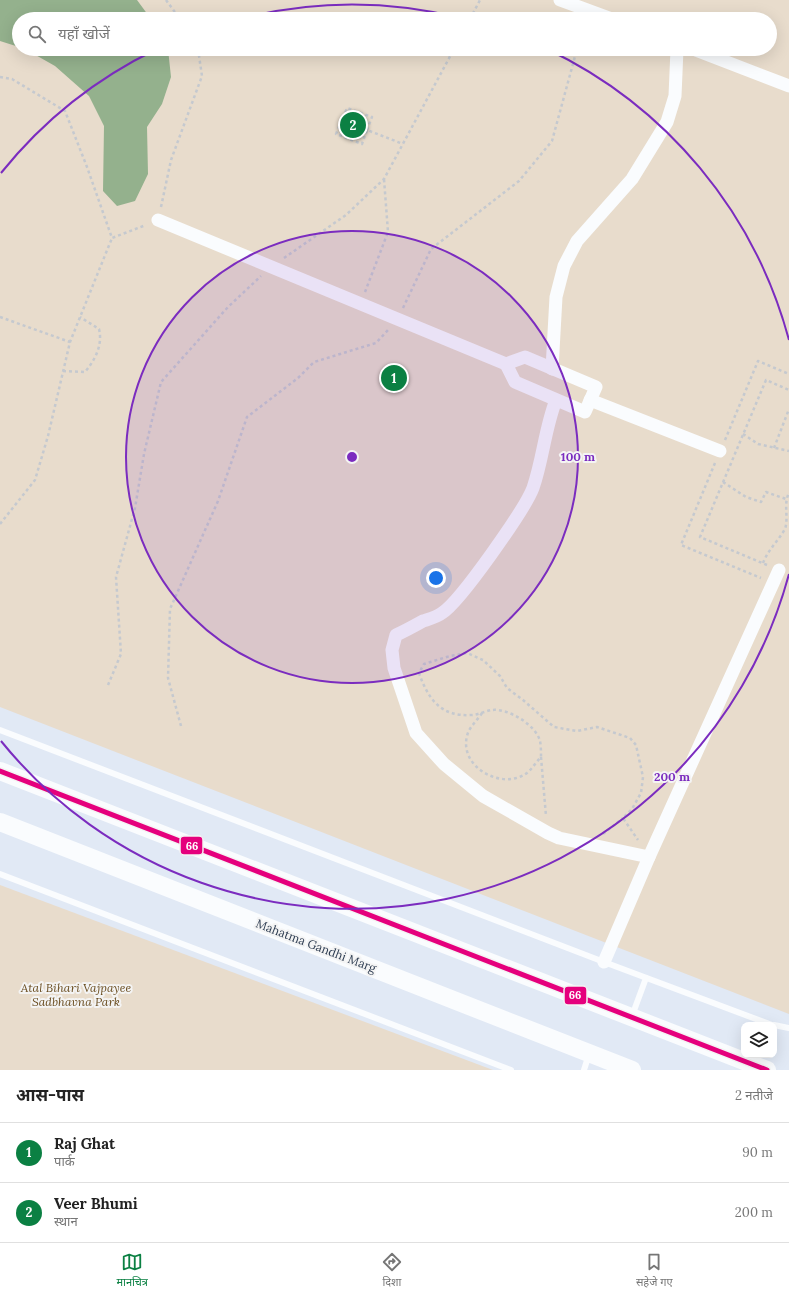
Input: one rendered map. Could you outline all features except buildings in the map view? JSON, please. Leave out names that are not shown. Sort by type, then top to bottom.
[{"type":"main road","points":[[0,771],[767,1070]]},
{"type":"main road","name":"Mahatma Gandhi Marg","points":[[0,822],[632,1070]]},
{"type":"street","points":[[560,0],[593,12]]},
{"type":"street","points":[[552,369],[556,297],[564,266],[577,240],[632,179],[667,122],[675,96],[677,56]]},
{"type":"street","points":[[711,56],[789,86]]},
{"type":"street","points":[[158,220],[506,364],[525,358],[596,387],[585,412],[514,382],[506,364]]},
{"type":"street","points":[[556,400],[532,489],[498,544],[459,596],[443,613],[396,635],[392,650],[394,668],[416,733],[444,764],[483,796],[559,838],[649,857]]},
{"type":"street","points":[[590,400],[720,451]]},
{"type":"street","points":[[604,962],[649,857],[779,570]]},
{"type":"street","points":[[762,607],[766,580]]},
{"type":"street","points":[[762,607],[782,587]]},
{"type":"lane","points":[[0,730],[604,962],[765,1022]]},
{"type":"lane","points":[[0,874],[511,1070]]},
{"type":"lane","points":[[631,1018],[646,978]]},
{"type":"lane","points":[[777,1026],[789,1028]]},
{"type":"lane","points":[[584,1070],[589,1053]]},
{"type":"path","points":[[166,0],[175,12]]},
{"type":"path","points":[[474,12],[480,0]]},
{"type":"path","points":[[112,238],[158,220],[171,160],[202,76],[199,56]]},
{"type":"path","points":[[108,686],[121,654],[116,577],[135,508],[144,454],[161,382],[228,307],[271,267],[346,215],[384,179],[450,56]]},
{"type":"path","points":[[181,726],[168,678],[170,609],[218,500],[247,417],[298,378],[314,362],[376,343],[397,319],[431,249],[519,181],[552,141],[575,56]]},
{"type":"path","points":[[0,77],[12,79],[65,111],[112,238],[70,342],[48,436],[35,480],[0,524]]},
{"type":"path","points":[[347,108],[372,118],[367,130],[362,144],[336,134],[347,108]]},
{"type":"path","points":[[367,130],[403,144]]},
{"type":"path","points":[[361,304],[388,232],[384,179]]},
{"type":"path","points":[[0,317],[70,342]]},
{"type":"path","points":[[63,371],[85,372],[93,363],[101,339],[99,329],[80,317]]},
{"type":"path","points":[[766,580],[681,544],[758,361],[789,374]]},
{"type":"path","points":[[779,570],[700,537],[766,380],[789,390]]},
{"type":"path","points":[[774,448],[789,409]]},
{"type":"path","points":[[743,434],[758,444],[789,452]]},
{"type":"path","points":[[723,482],[746,497],[761,502],[766,492],[786,499]]},
{"type":"path","points":[[763,563],[767,553],[785,528],[788,515],[786,499],[789,493]]},
{"type":"path","points":[[548,833],[540,740],[522,718],[503,710],[492,710],[471,715],[452,714],[434,703],[424,686],[419,673],[424,664],[450,656],[467,653],[483,660],[500,676],[507,688],[554,727],[577,731],[597,727],[630,738],[636,745],[643,777],[641,793],[632,809],[590,844]]},
{"type":"path","points":[[482,713],[471,727],[467,737],[467,755],[477,768],[493,778],[509,779],[526,773],[541,757]]},
{"type":"path","points":[[623,818],[649,857]]},
{"type":"green space","points":[[0,0],[789,0],[789,1014],[0,707]]},
{"type":"green space","name":"Atal Bihari Vajpayee Sadbhavna Park","points":[[0,885],[493,1070],[0,1070]]},
{"type":"shaded area","points":[[0,0],[137,0],[146,12],[12,12],[12,45],[0,41]]},
{"type":"shaded area","points":[[37,56],[169,56],[171,77],[162,104],[147,127],[148,174],[135,201],[117,206],[103,191],[104,126],[89,96],[55,66]]},
{"type":"transit line","name":"66","points":[[0,771],[767,1070]]},
{"type":"place","name":"Veer Bhumi","points":[[353,125]]},
{"type":"place","name":"Raj Ghat","points":[[394,378]]}]
